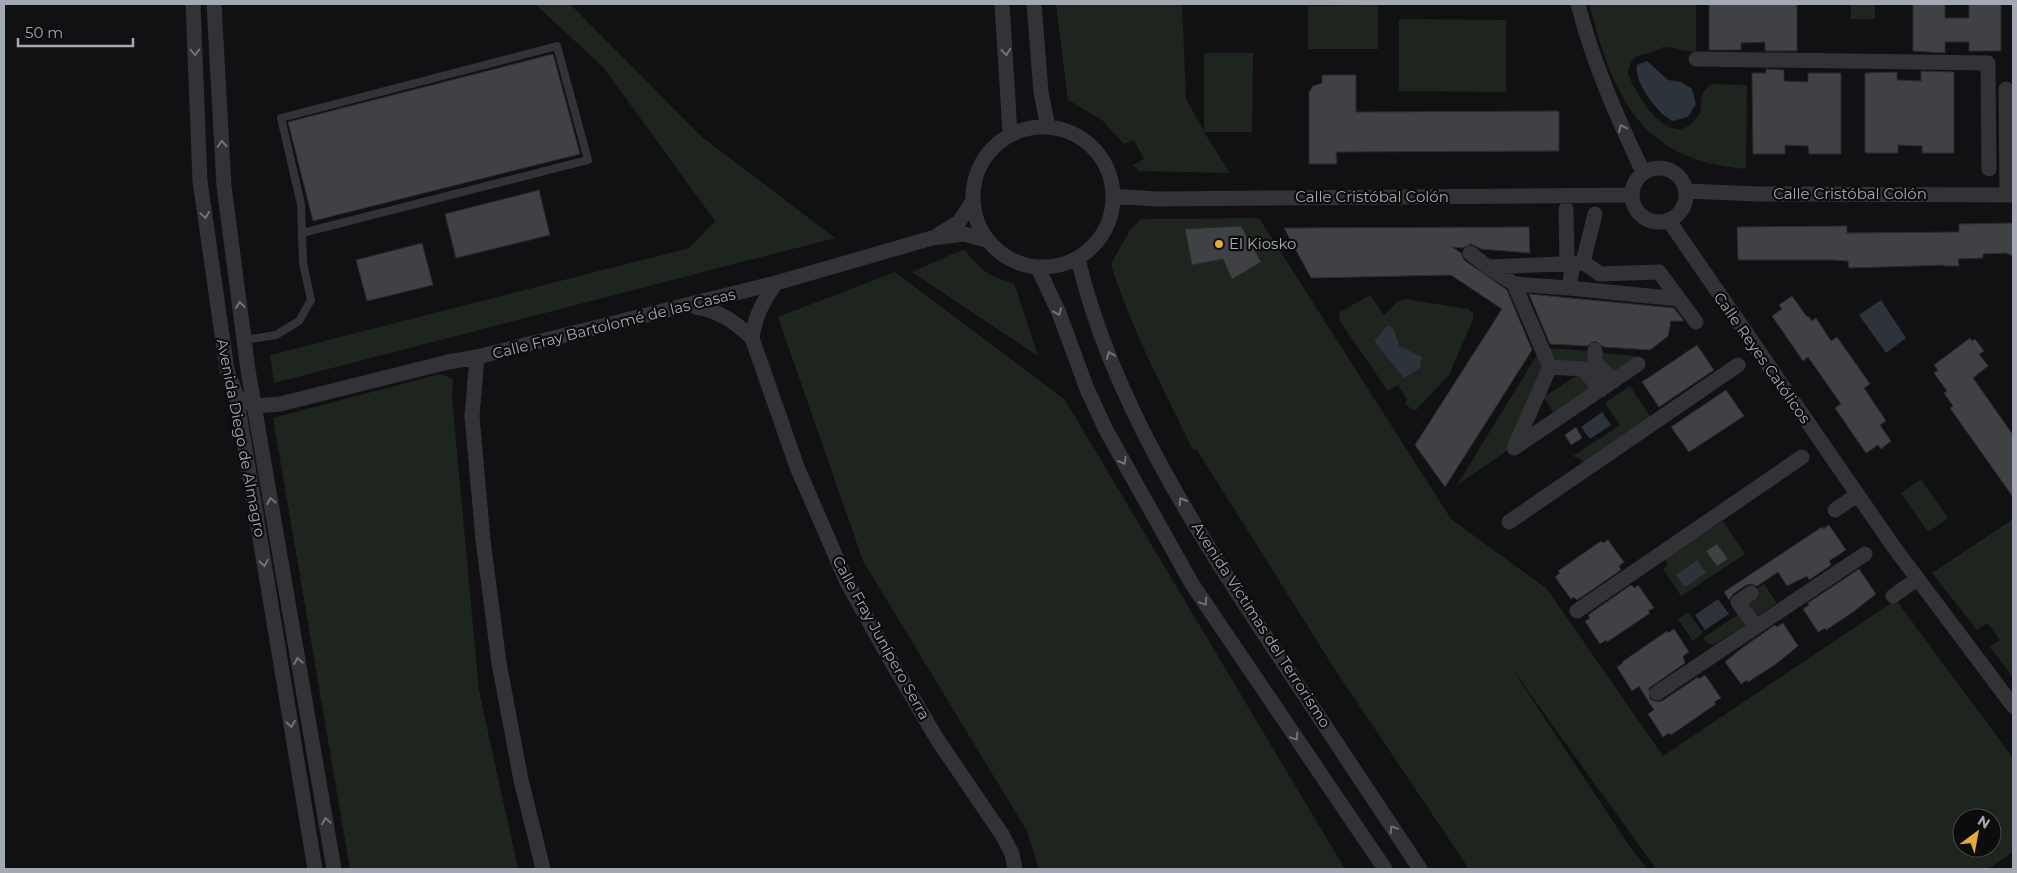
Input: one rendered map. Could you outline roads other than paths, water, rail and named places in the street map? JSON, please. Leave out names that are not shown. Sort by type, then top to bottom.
[{"type":"street","name":"Avenida Diego de Almagro","points":[[193,4],[200,181],[227,370],[236,394],[315,869]]},
{"type":"street","name":"Avenida Diego de Almagro","points":[[214,4],[224,186],[244,340],[334,869]]},
{"type":"street","points":[[1002,4],[1010,134]]},
{"type":"street","points":[[1034,4],[1042,92],[1048,127]]},
{"type":"street","points":[[1578,4],[1590,48],[1618,119],[1643,172]]},
{"type":"street","points":[[1696,59],[1988,63],[1989,169]]},
{"type":"street","points":[[2006,88],[2010,195]]},
{"type":"street","points":[[1048,127],[1069,132],[1087,142],[1101,158],[1107,170],[1113,196],[1111,215],[1104,232],[1093,248],[1078,259],[1059,266],[1038,268],[1018,264],[1001,254],[986,240],[976,223],[972,202],[973,182],[981,162],[993,146],[1010,134],[1029,128],[1048,127]]},
{"type":"street","points":[[1660,168],[1670,170],[1677,175],[1686,191],[1683,209],[1669,221],[1651,222],[1643,218],[1632,204],[1631,195],[1636,178],[1643,172],[1660,168]]},
{"type":"street","name":"Calle Cristóbal Colón","points":[[1686,191],[1758,194],[2010,195]]},
{"type":"street","name":"Calle Cristóbal Colón","points":[[1113,196],[1156,199],[1631,195]]},
{"type":"street","name":"Calle Fray Bartolomé de las Casas","points":[[932,238],[959,222],[972,202]]},
{"type":"street","points":[[1566,209],[1574,263]]},
{"type":"street","points":[[1569,288],[1574,263],[1595,214]]},
{"type":"street","name":"Calle Reyes Católicos","points":[[1669,221],[1857,495],[1917,579],[2013,706]]},
{"type":"street","name":"Calle Fray Bartolomé de las Casas","points":[[543,869],[519,770],[499,663],[488,578],[472,416],[477,357],[776,283],[932,238],[964,234],[986,240]]},
{"type":"street","points":[[1470,254],[1514,284],[1679,299]]},
{"type":"street","name":"Avenida Víctimas del Terrorismo","points":[[1078,259],[1088,302],[1136,419],[1221,568],[1420,869]]},
{"type":"street","points":[[1488,267],[1574,263],[1600,274],[1660,272],[1696,322]]},
{"type":"street","points":[[1038,268],[1059,313],[1087,390],[1106,430],[1192,584],[1384,869]]},
{"type":"street","points":[[752,338],[755,320],[763,302],[776,283]]},
{"type":"street","points":[[1514,284],[1550,367],[1514,448],[1638,364]]},
{"type":"street","name":"Calle Fray Junípero Serra","points":[[688,306],[715,310],[736,323],[752,338],[797,467],[847,582],[937,739],[1003,836],[1012,854],[1015,869]]},
{"type":"street","points":[[1595,350],[1595,362],[1614,381]]},
{"type":"street","points":[[236,394],[254,406],[280,404],[448,362],[477,357]]},
{"type":"street","points":[[1509,522],[1738,365]]},
{"type":"street","points":[[1550,367],[1583,369],[1600,390]]},
{"type":"street","points":[[252,388],[262,396],[280,404]]},
{"type":"street","points":[[1577,611],[1802,457]]},
{"type":"street","points":[[1835,510],[1857,495]]},
{"type":"street","points":[[1656,693],[1864,554]]},
{"type":"street","points":[[1893,596],[1917,579]]},
{"type":"street","points":[[1751,593],[1738,602],[1756,627]]},
{"type":"lane","points":[[244,340],[276,335],[299,321],[310,300],[303,263],[302,234],[301,204],[281,118],[557,46],[588,160],[302,234]]},
{"type":"place","name":"El Kiosko","points":[[1219,244]]}]
